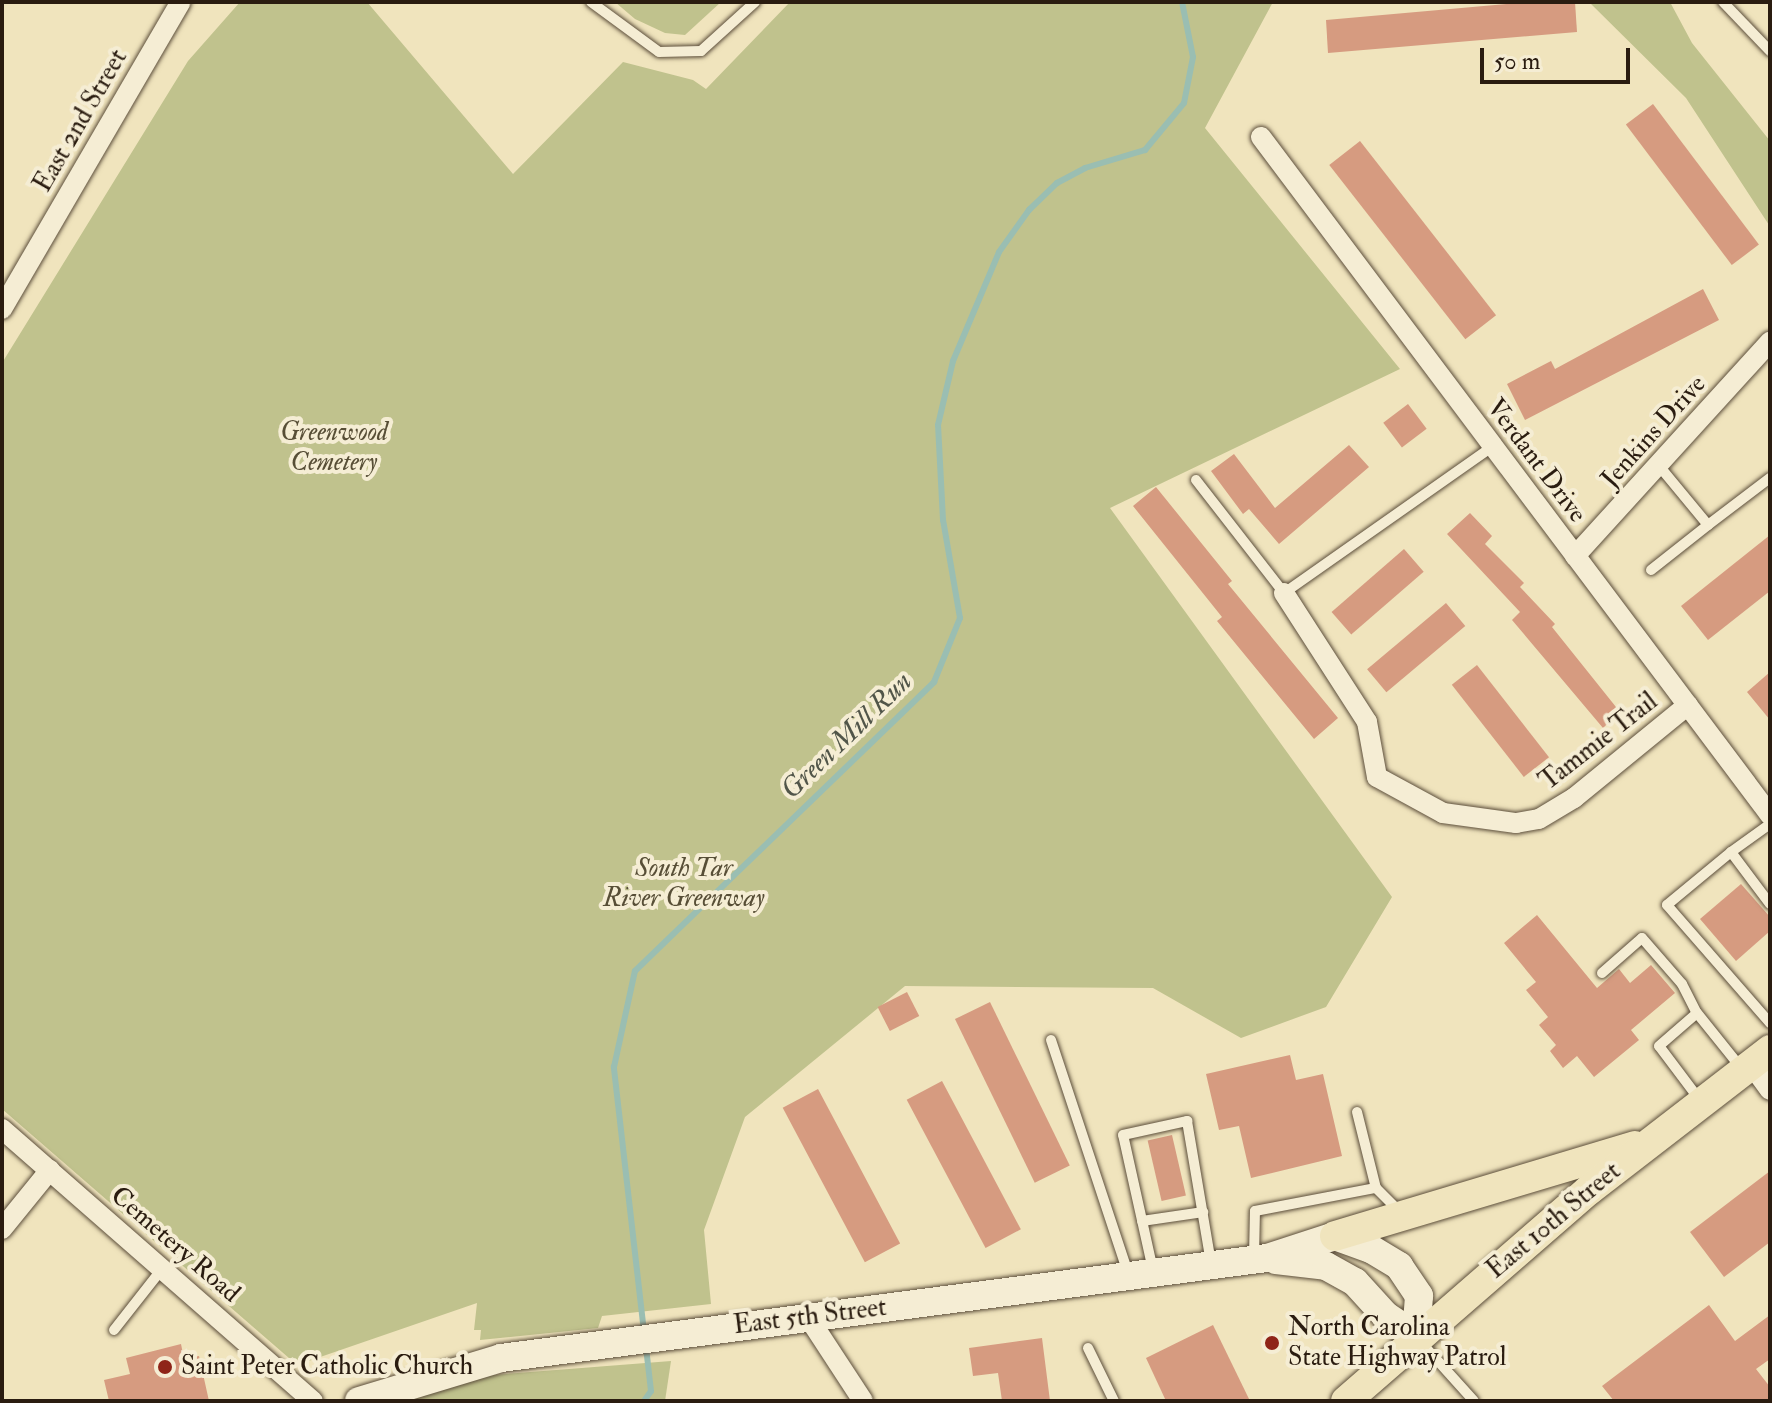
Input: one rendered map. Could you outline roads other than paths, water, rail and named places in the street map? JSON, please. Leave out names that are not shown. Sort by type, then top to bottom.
[{"type":"main road","name":"East 10th Street","points":[[1346,1401],[1416,1336],[1652,1141],[1755,1061]]},
{"type":"main road","points":[[1335,1236],[1652,1141]]},
{"type":"main road","name":"East 5th Street","points":[[359,1401],[466,1366],[664,1335],[1261,1259],[1335,1236]]},
{"type":"main road","points":[[1335,1236],[1371,1249],[1399,1266],[1419,1296],[1416,1336]]},
{"type":"main road","name":"East 5th Street","points":[[1261,1259],[1326,1266],[1355,1282],[1385,1315],[1416,1336]]},
{"type":"street","name":"East 2nd Street","points":[[2,309],[181,2]]},
{"type":"street","name":"Verdant Drive","points":[[1261,137],[1770,815]]},
{"type":"street","name":"Jenkins Drive","points":[[1575,556],[1660,467],[1770,342]]},
{"type":"street","name":"Tammie Trail","points":[[1284,593],[1367,722],[1377,777],[1443,813],[1516,823],[1539,819],[1597,780],[1688,705]]},
{"type":"street","points":[[1755,1061],[1770,1090]]},
{"type":"street","name":"Cemetery Road","points":[[2,1129],[313,1401]]},
{"type":"street","points":[[2,1229],[50,1170]]},
{"type":"street","points":[[808,1317],[863,1401]]},
{"type":"lane","points":[[591,2],[659,52],[701,51],[755,2]]},
{"type":"lane","points":[[1723,2],[1770,51]]},
{"type":"lane","points":[[1196,480],[1284,593],[1493,446]]},
{"type":"lane","points":[[1660,467],[1708,525]]},
{"type":"lane","points":[[1651,570],[1770,478]]},
{"type":"lane","points":[[1770,824],[1667,905],[1770,1023]]},
{"type":"lane","points":[[1731,852],[1770,904]]},
{"type":"lane","points":[[1602,973],[1642,938],[1682,984],[1697,1013],[1755,1061]]},
{"type":"lane","points":[[1697,1013],[1659,1046],[1702,1102]]},
{"type":"lane","points":[[1051,1040],[1141,1274]]},
{"type":"lane","points":[[1357,1112],[1376,1188],[1403,1214]]},
{"type":"lane","points":[[1141,1274],[1142,1221],[1123,1135],[1187,1121],[1212,1265]]},
{"type":"lane","points":[[1261,1259],[1255,1211],[1376,1188]]},
{"type":"lane","points":[[1142,1221],[1203,1212]]},
{"type":"lane","points":[[114,1330],[162,1269]]},
{"type":"lane","points":[[1416,1336],[1474,1401]]},
{"type":"lane","points":[[1088,1348],[1114,1401]]},
{"type":"waterway","name":"Green Mill Run","points":[[644,1332],[614,1067],[635,971],[934,682],[960,618],[943,520],[938,425],[953,361],[999,252],[1029,210],[1057,183],[1085,168],[1145,150],[1184,103],[1193,57],[1182,2]]},
{"type":"waterway","name":"Green Mill Run","points":[[644,1401],[651,1391],[646,1347]]},
{"type":"place","name":"North Carolina State Highway Patrol","points":[[1272,1343]]},
{"type":"place","name":"Saint Peter Catholic Church","points":[[165,1367]]},
{"type":"park label","name":"Greenwood Cemetery","points":[[334,448]]},
{"type":"park label","name":"South Tar River Greenway","points":[[684,884]]}]
